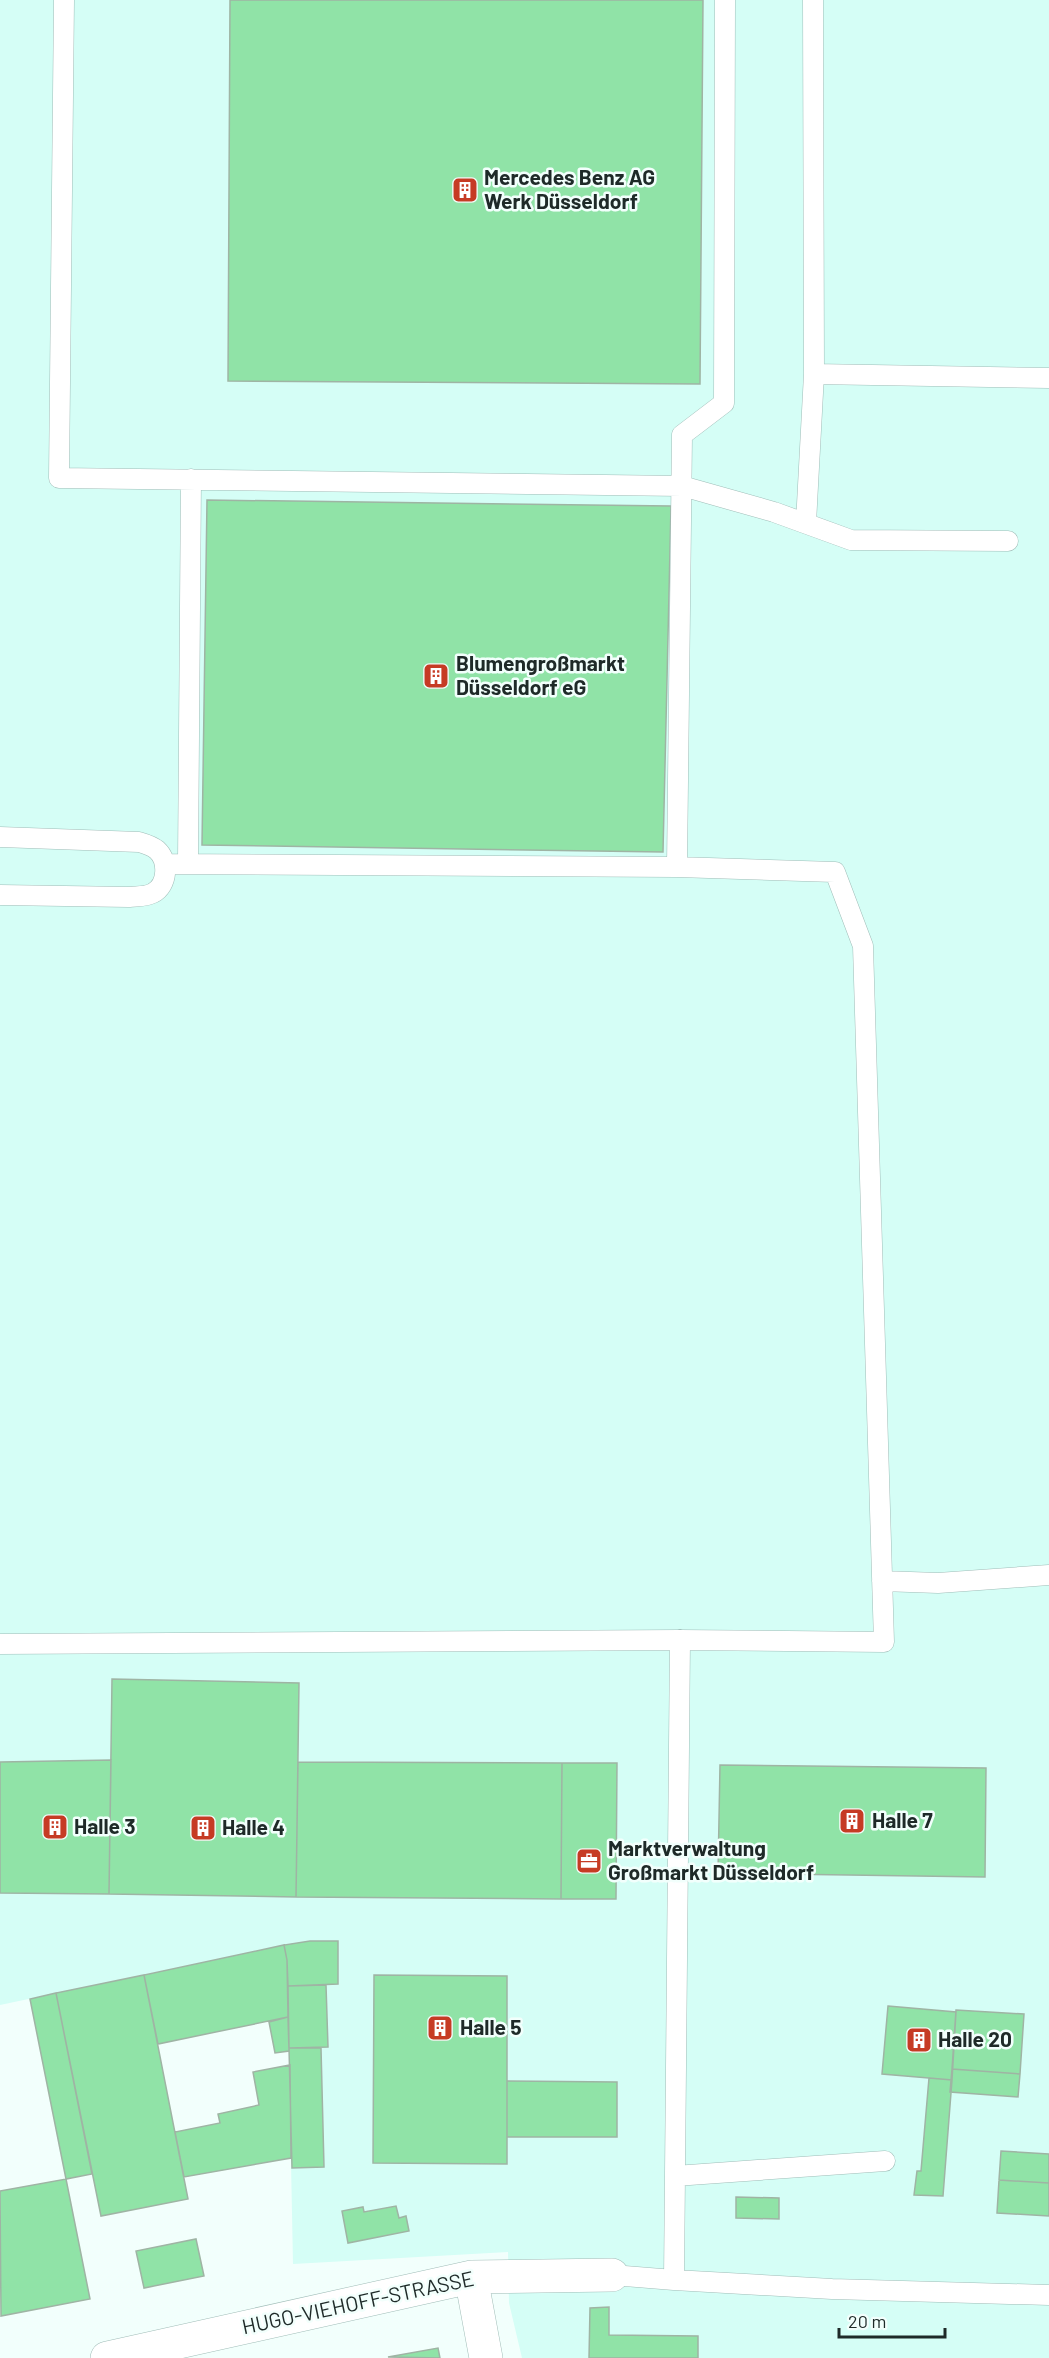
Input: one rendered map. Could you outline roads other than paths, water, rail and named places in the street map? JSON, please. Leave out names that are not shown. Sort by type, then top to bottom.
[{"type":"street","name":"HUGO-VIEHOFF-STRASSE","points":[[125,2356],[471,2277],[612,2275]]},
{"type":"street","points":[[471,2277],[486,2358]]},
{"type":"lane","points":[[64,0],[59,478],[682,486],[760,508],[851,540],[1008,541]]},
{"type":"lane","points":[[677,867],[682,435],[724,402],[724,0]]},
{"type":"lane","points":[[806,523],[814,374],[813,0]]},
{"type":"lane","points":[[814,374],[1049,378]]},
{"type":"lane","points":[[188,863],[191,479]]},
{"type":"lane","points":[[0,837],[125,841],[149,845],[159,851],[165,864],[164,882],[156,892],[146,896],[0,895]]},
{"type":"lane","points":[[0,1644],[680,1640],[884,1642],[863,946],[835,872],[677,867],[165,864]]},
{"type":"lane","points":[[882,1581],[938,1584],[1049,1575]]},
{"type":"lane","points":[[674,2280],[680,1640]]},
{"type":"lane","points":[[675,2176],[885,2161]]},
{"type":"lane","points":[[612,2275],[832,2289],[1049,2295]]},
{"type":"place","name":"Mercedes Benz AG Werk Düsseldorf","points":[[465,190]]},
{"type":"place","name":"Blumengroßmarkt Düsseldorf eG","points":[[436,676]]},
{"type":"place","name":"Halle 7","points":[[852,1821]]},
{"type":"place","name":"Halle 3","points":[[55,1827]]},
{"type":"place","name":"Halle 4","points":[[203,1828]]},
{"type":"place","name":"Marktverwaltung Großmarkt Düsseldorf","points":[[589,1861]]},
{"type":"place","name":"Halle 5","points":[[440,2028]]},
{"type":"place","name":"Halle 20","points":[[919,2040]]}]
